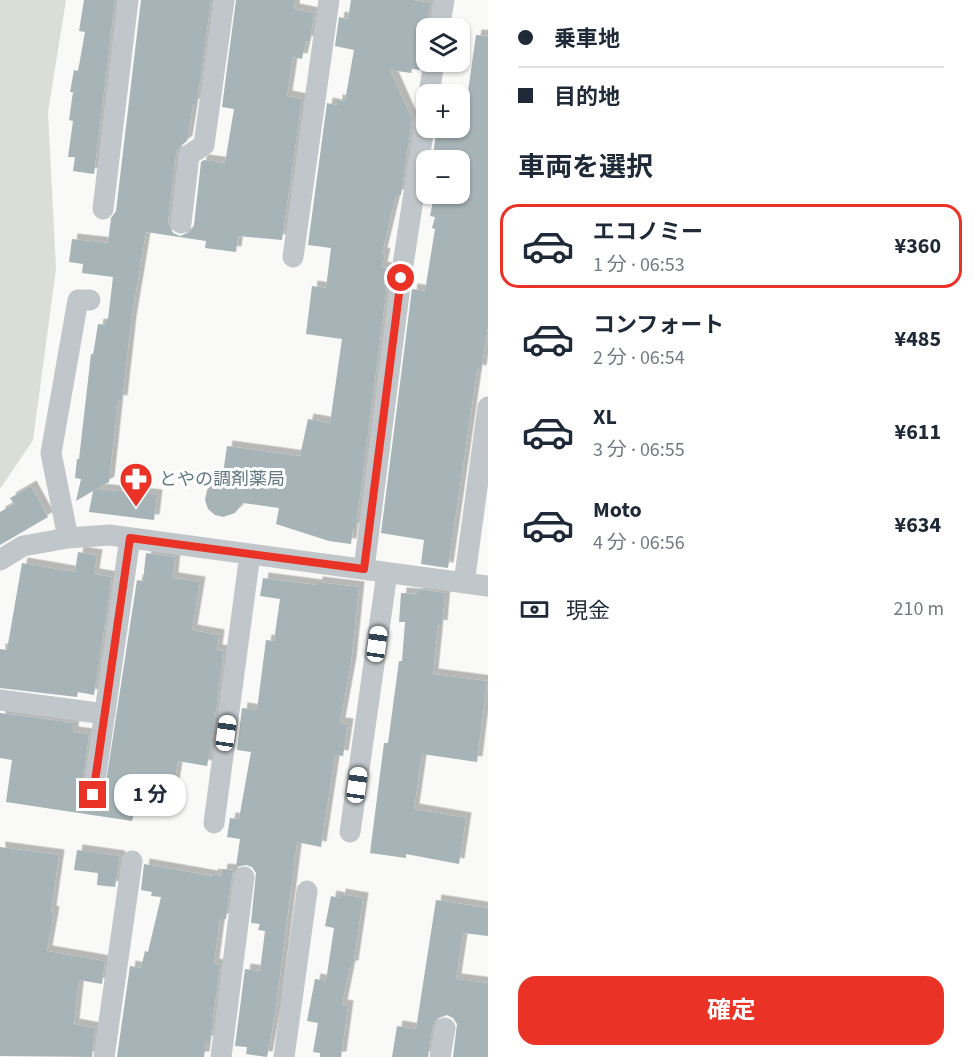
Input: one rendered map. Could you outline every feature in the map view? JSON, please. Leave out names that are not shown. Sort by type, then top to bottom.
[{"type":"street","points":[[103,208],[128,0]]},
{"type":"street","points":[[181,223],[189,155],[204,144],[224,0]]},
{"type":"street","points":[[293,257],[329,0]]},
{"type":"street","points":[[441,18],[444,0]]},
{"type":"street","points":[[364,569],[401,278],[422,138]]},
{"type":"street","points":[[68,538],[51,453],[78,300],[90,300]]},
{"type":"street","points":[[464,583],[488,407]]},
{"type":"street","points":[[0,560],[23,546],[68,538],[109,535],[488,586]]},
{"type":"street","points":[[93,795],[130,538]]},
{"type":"street","points":[[214,823],[250,554]]},
{"type":"street","points":[[350,832],[387,573]]},
{"type":"street","points":[[0,700],[105,714]]},
{"type":"street","points":[[104,1057],[132,861]]},
{"type":"street","points":[[221,1057],[244,877]]},
{"type":"street","points":[[284,1057],[308,891]]},
{"type":"street","points":[[440,1057],[445,1028]]},
{"type":"shaded area","points":[[0,0],[66,0],[48,112],[56,269],[33,440],[0,489]]},
{"type":"building","points":[[84,0],[115,0],[94,174],[73,171],[75,157],[68,157],[73,121],[69,120],[73,92],[70,92],[74,70],[78,71],[85,32],[79,31]]},
{"type":"building","points":[[141,0],[211,0],[197,104],[193,104],[187,141],[178,148],[176,154],[168,222],[173,233],[180,236],[191,231],[194,225],[201,162],[204,160],[225,163],[234,109],[222,107],[236,0],[295,0],[294,9],[314,13],[310,42],[306,41],[302,59],[293,57],[287,96],[302,99],[282,240],[238,236],[236,252],[205,248],[206,241],[146,232],[131,322],[122,401],[118,400],[109,482],[97,489],[157,495],[154,520],[89,512],[93,491],[76,501],[81,479],[75,478],[91,354],[93,354],[98,324],[105,325],[108,319],[113,277],[82,273],[83,264],[69,262],[72,239],[108,243],[111,218],[116,211]]},
{"type":"building","points":[[351,0],[412,0],[431,3],[427,18],[416,18],[416,70],[412,69],[411,73],[390,70],[412,119],[401,195],[396,195],[382,253],[385,254],[382,267],[387,268],[384,285],[387,285],[356,528],[353,528],[351,544],[329,541],[276,524],[279,508],[243,503],[235,513],[223,517],[215,515],[208,509],[205,500],[207,490],[213,483],[222,480],[227,446],[300,456],[308,419],[330,423],[342,339],[306,334],[312,286],[326,288],[331,248],[308,245],[327,103],[337,105],[337,100],[345,101],[354,50],[335,46],[339,17],[348,19]]},
{"type":"building","points":[[476,35],[488,36],[488,326],[481,371],[477,370],[448,568],[421,564],[424,540],[381,533],[412,289],[425,291],[435,229],[432,228],[435,217],[430,216],[432,204],[470,204],[470,150],[434,150],[435,138],[470,138],[469,84]]},
{"type":"building","points":[[31,486],[48,517],[0,545],[0,512],[14,504],[10,498]]},
{"type":"building","points":[[78,552],[97,555],[94,574],[112,577],[94,695],[78,692],[77,697],[0,688],[0,649],[7,650],[22,563],[75,572]]},
{"type":"building","points":[[146,553],[175,557],[173,578],[200,582],[192,630],[219,635],[217,650],[224,651],[207,766],[178,761],[173,792],[143,787],[139,814],[134,813],[132,821],[6,802],[12,760],[0,758],[0,713],[74,723],[73,732],[89,734],[81,799],[85,805],[91,807],[97,807],[103,802],[137,580],[143,581]]},
{"type":"building","points":[[263,578],[317,585],[317,582],[359,587],[351,663],[340,723],[348,724],[343,756],[335,755],[321,847],[297,842],[275,1015],[267,1057],[246,1054],[247,1047],[235,1046],[245,969],[260,971],[265,931],[258,930],[260,924],[251,923],[256,873],[252,867],[246,865],[236,867],[240,839],[227,837],[230,818],[239,819],[251,752],[237,750],[242,708],[257,710],[266,640],[274,641],[280,599],[260,596]]},
{"type":"building","points":[[418,589],[445,593],[442,626],[438,625],[433,674],[487,681],[477,762],[422,754],[414,809],[466,818],[459,864],[406,854],[406,858],[370,853],[384,743],[388,743],[399,661],[402,661],[405,622],[399,622],[401,593],[417,594]]},
{"type":"building","points":[[0,847],[59,855],[51,911],[54,912],[47,951],[105,961],[102,984],[79,980],[74,1024],[95,1028],[92,1057],[0,1056]]},
{"type":"building","points":[[77,850],[120,856],[115,887],[97,885],[98,873],[74,870]]},
{"type":"building","points":[[144,864],[212,876],[213,874],[221,876],[222,869],[233,870],[226,919],[220,919],[214,964],[220,965],[210,1041],[206,1041],[204,1057],[117,1057],[130,966],[141,968],[145,951],[148,952],[161,897],[151,896],[152,892],[141,890]]},
{"type":"building","points":[[340,894],[363,898],[353,966],[350,966],[342,1005],[348,1006],[341,1057],[320,1057],[320,1053],[313,1052],[318,1023],[307,1021],[315,979],[326,981],[334,928],[325,926],[331,896],[340,898]]},
{"type":"building","points":[[436,900],[488,908],[488,936],[463,933],[456,979],[488,983],[488,1057],[453,1057],[457,1024],[447,1015],[436,1019],[433,1025],[428,1057],[392,1057],[397,1026],[416,1029]]},
{"type":"place","name":"とやの調剤薬局","points":[[136,508]]},
{"type":"route","points":[[93,795],[130,538],[364,569],[401,278]]}]
